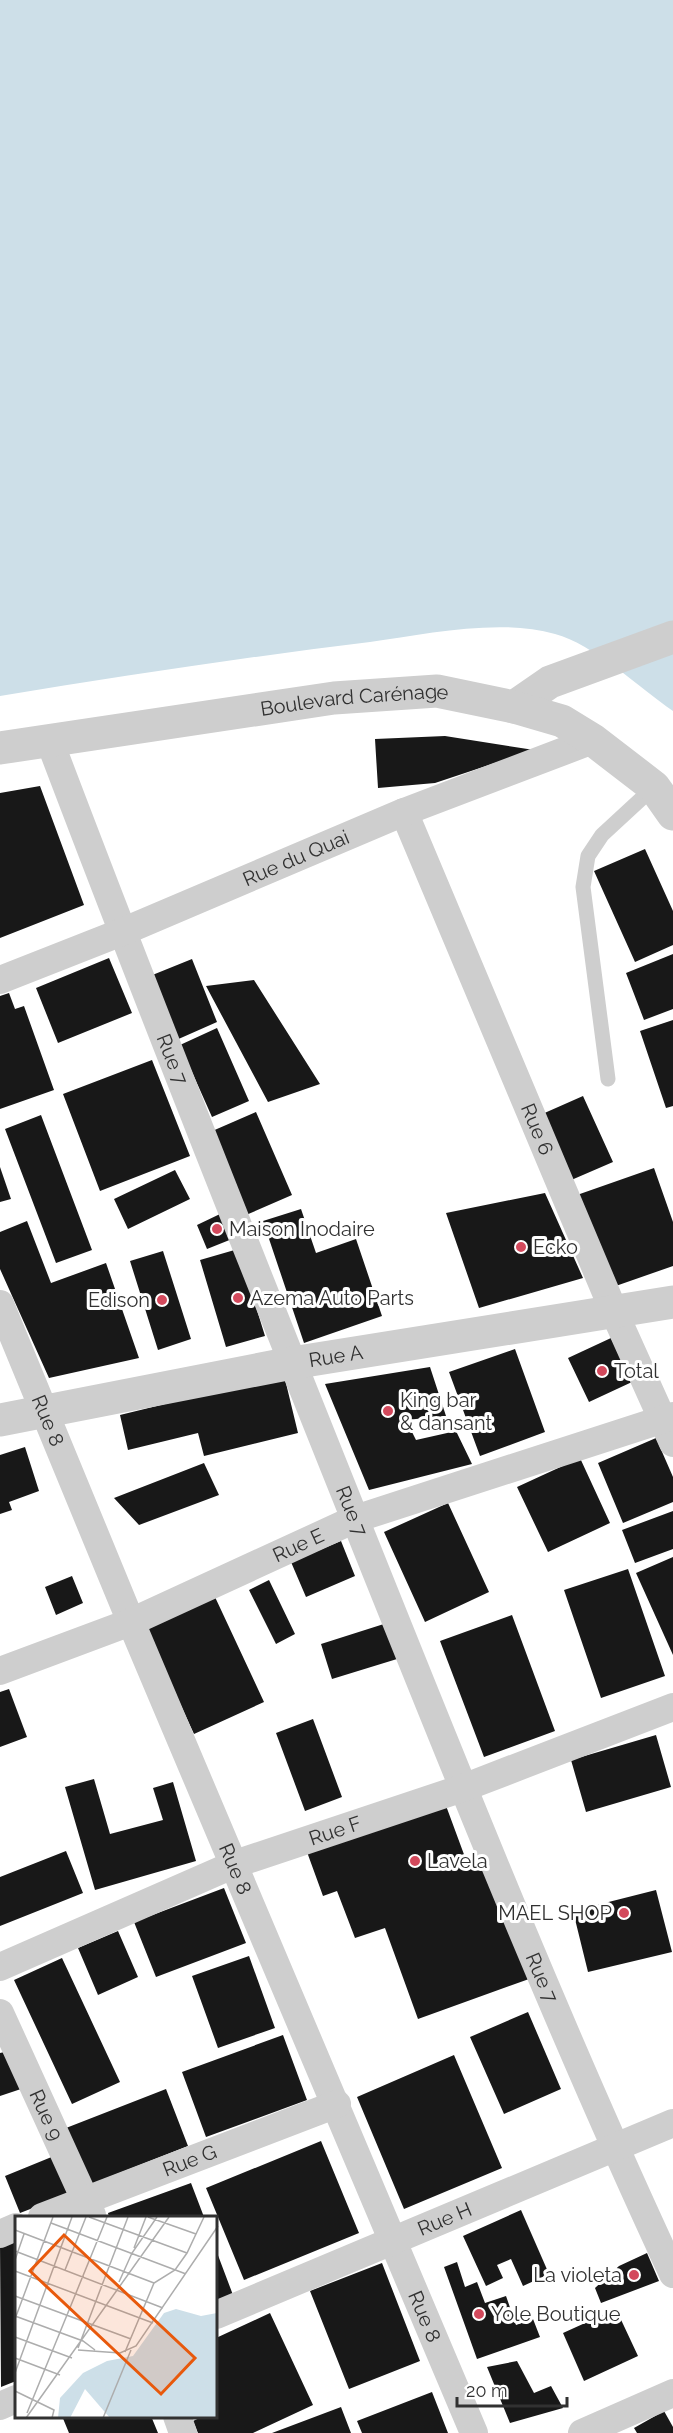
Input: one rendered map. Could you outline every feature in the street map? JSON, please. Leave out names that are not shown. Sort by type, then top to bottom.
[{"type":"street","points":[[514,707],[550,682],[673,637]]},
{"type":"street","name":"Boulevard Carénage","points":[[0,748],[346,698],[437,691],[514,707],[562,721],[593,740],[654,787],[673,814]]},
{"type":"street","name":"Rue du Quai","points":[[0,980],[122,932],[404,812],[593,740]]},
{"type":"street","name":"Rue 7","points":[[50,742],[122,932],[292,1363],[463,1788],[614,2147],[673,2274]]},
{"type":"street","name":"Rue 6","points":[[404,812],[615,1314],[670,1426]]},
{"type":"street","name":"Rue A","points":[[0,1420],[46,1413],[292,1363],[615,1314],[673,1302]]},
{"type":"street","name":"Rue 8","points":[[0,1304],[131,1622],[337,2104],[474,2433]]},
{"type":"street","points":[[0,1431],[46,1413]]},
{"type":"street","name":"Rue E","points":[[0,1671],[131,1622],[355,1519],[670,1426]]},
{"type":"street","name":"Rue F","points":[[0,1967],[235,1864],[463,1788],[673,1707]]},
{"type":"street","name":"Rue 9","points":[[0,2013],[89,2208]]},
{"type":"street","name":"Rue G","points":[[47,2216],[89,2208],[337,2104]]},
{"type":"street","name":"Rue H","points":[[218,2314],[673,2123]]},
{"type":"street","points":[[0,2234],[15,2227]]},
{"type":"street","points":[[582,2433],[673,2393]]},
{"type":"street","points":[[0,2406],[15,2399]]},
{"type":"street","points":[[178,2418],[183,2433]]},
{"type":"lane","points":[[608,1079],[583,887],[588,856],[602,835],[654,787]]},
{"type":"shaded area","points":[[0,0],[673,0],[673,711],[616,668],[570,639],[534,629],[511,627],[439,632],[185,667],[0,696]]},
{"type":"building","points":[[445,736],[534,750],[435,783],[378,788],[375,739]]},
{"type":"building","points":[[40,786],[84,905],[0,938],[0,793]]},
{"type":"building","points":[[645,849],[673,911],[673,945],[635,962],[594,871]]},
{"type":"building","points":[[673,954],[673,1009],[644,1020],[626,973]]},
{"type":"building","points":[[109,958],[132,1013],[58,1043],[36,988]]},
{"type":"building","points":[[192,959],[217,1022],[174,1041],[145,978]]},
{"type":"building","points":[[254,980],[320,1084],[268,1102],[206,986]]},
{"type":"building","points":[[9,993],[15,1009],[24,1006],[54,1090],[0,1109],[0,996]]},
{"type":"building","points":[[673,1020],[673,1106],[666,1108],[640,1031]]},
{"type":"building","points":[[217,1028],[249,1101],[212,1117],[180,1045]]},
{"type":"building","points":[[152,1060],[190,1156],[100,1191],[63,1094]]},
{"type":"building","points":[[583,1096],[613,1162],[569,1181],[540,1115]]},
{"type":"building","points":[[256,1112],[292,1195],[246,1215],[210,1132]]},
{"type":"building","points":[[41,1115],[92,1250],[56,1263],[5,1129]]},
{"type":"building","points":[[0,1167],[11,1199],[0,1202]]},
{"type":"building","points":[[654,1168],[673,1222],[673,1266],[610,1288],[577,1195]]},
{"type":"building","points":[[175,1170],[190,1199],[128,1229],[114,1199]]},
{"type":"building","points":[[545,1193],[583,1278],[479,1308],[446,1213]]},
{"type":"building","points":[[301,1209],[316,1253],[356,1239],[382,1316],[304,1343],[263,1221]]},
{"type":"building","points":[[220,1214],[232,1239],[207,1249],[197,1225]]},
{"type":"building","points":[[27,1221],[51,1283],[106,1263],[139,1358],[49,1378],[0,1269],[0,1232]]},
{"type":"building","points":[[238,1249],[265,1336],[226,1347],[200,1260]]},
{"type":"building","points":[[163,1251],[191,1339],[158,1350],[130,1261]]},
{"type":"building","points":[[611,1338],[632,1382],[589,1402],[568,1358]]},
{"type":"building","points":[[515,1349],[545,1432],[480,1456],[449,1372]]},
{"type":"building","points":[[430,1367],[446,1416],[406,1420],[416,1440],[456,1431],[472,1464],[369,1490],[325,1384]]},
{"type":"building","points":[[284,1375],[298,1433],[204,1456],[198,1433],[128,1450],[120,1415]]},
{"type":"building","points":[[656,1438],[673,1477],[673,1502],[623,1523],[598,1463]]},
{"type":"building","points":[[25,1447],[39,1491],[9,1502],[12,1510],[0,1514],[0,1455]]},
{"type":"building","points":[[580,1458],[610,1523],[548,1552],[517,1487]]},
{"type":"building","points":[[204,1463],[219,1495],[139,1525],[114,1498]]},
{"type":"building","points":[[448,1503],[489,1592],[425,1622],[384,1532]]},
{"type":"building","points":[[673,1511],[673,1549],[635,1563],[622,1530]]},
{"type":"building","points":[[341,1541],[355,1576],[306,1597],[291,1562]]},
{"type":"building","points":[[673,1557],[673,1655],[636,1573]]},
{"type":"building","points":[[628,1569],[665,1676],[601,1698],[564,1590]]},
{"type":"building","points":[[72,1576],[83,1603],[56,1615],[45,1587]]},
{"type":"building","points":[[269,1580],[295,1634],[276,1644],[249,1590]]},
{"type":"building","points":[[215,1597],[264,1702],[194,1734],[146,1629]]},
{"type":"building","points":[[512,1615],[555,1731],[484,1757],[440,1641]]},
{"type":"building","points":[[387,1623],[397,1659],[332,1679],[321,1644]]},
{"type":"building","points":[[9,1689],[27,1737],[0,1747],[0,1692]]},
{"type":"building","points":[[313,1719],[342,1797],[305,1811],[276,1733]]},
{"type":"building","points":[[656,1735],[671,1787],[586,1812],[571,1760]]},
{"type":"building","points":[[94,1779],[110,1834],[163,1820],[153,1788],[173,1782],[196,1861],[95,1890],[65,1787]]},
{"type":"building","points":[[445,1803],[469,1868],[486,1862],[529,1979],[418,2019],[385,1928],[355,1938],[337,1891],[323,1896],[307,1852]]},
{"type":"building","points":[[66,1851],[83,1893],[0,1926],[0,1877]]},
{"type":"building","points":[[224,1888],[246,1943],[156,1977],[134,1922]]},
{"type":"building","points":[[656,1890],[672,1952],[588,1972],[573,1911]]},
{"type":"building","points":[[118,1931],[138,1977],[98,1995],[78,1948]]},
{"type":"building","points":[[249,1956],[275,2028],[218,2048],[192,1976]]},
{"type":"building","points":[[62,1958],[120,2082],[72,2104],[14,1980]]},
{"type":"building","points":[[528,2012],[561,2089],[504,2114],[470,2037]]},
{"type":"building","points":[[283,2035],[307,2100],[206,2137],[182,2072]]},
{"type":"building","points":[[9,2051],[21,2089],[0,2096],[0,2053]]},
{"type":"building","points":[[454,2055],[502,2168],[404,2209],[357,2097]]},
{"type":"building","points":[[166,2089],[188,2146],[89,2185],[66,2128]]},
{"type":"building","points":[[321,2141],[359,2233],[244,2280],[206,2188]]},
{"type":"building","points":[[54,2156],[69,2194],[20,2213],[5,2176]]},
{"type":"building","points":[[191,2183],[204,2216],[109,2216],[108,2213]]},
{"type":"building","points":[[521,2210],[549,2274],[523,2286],[511,2259],[497,2265],[503,2278],[486,2286],[463,2236]]},
{"type":"building","points":[[15,2237],[15,2381],[1,2387],[0,2243]]},
{"type":"building","points":[[647,2253],[659,2281],[601,2303],[595,2288],[619,2266]]},
{"type":"building","points":[[218,2255],[233,2295],[218,2300]]},
{"type":"building","points":[[457,2262],[465,2287],[477,2282],[485,2303],[506,2296],[516,2325],[533,2319],[540,2337],[477,2359],[444,2267]]},
{"type":"building","points":[[382,2263],[420,2361],[349,2389],[310,2291]]},
{"type":"building","points":[[616,2309],[638,2356],[584,2381],[563,2333]]},
{"type":"building","points":[[270,2313],[313,2405],[253,2433],[198,2433],[193,2421],[200,2418],[218,2418],[218,2337]]},
{"type":"building","points":[[517,2361],[534,2393],[551,2386],[563,2408],[510,2423],[487,2367]]},
{"type":"building","points":[[432,2392],[448,2433],[362,2433],[357,2421]]},
{"type":"building","points":[[341,2407],[351,2433],[272,2433]]},
{"type":"building","points":[[664,2411],[673,2427],[673,2433],[637,2433],[634,2428]]},
{"type":"building","points":[[63,2418],[152,2418],[158,2433],[69,2433]]},
{"type":"place","name":"Maison Inodaire","points":[[217,1229]]},
{"type":"place","name":"Ecko","points":[[521,1247]]},
{"type":"place","name":"Azema Auto Parts","points":[[238,1298]]},
{"type":"place","name":"Edison","points":[[162,1300]]},
{"type":"place","name":"Total","points":[[602,1371]]},
{"type":"place","name":"King bar & dansant","points":[[388,1411]]},
{"type":"place","name":"Lavela","points":[[415,1861]]},
{"type":"place","name":"MAEL SHOP","points":[[624,1913]]},
{"type":"place","name":"La violeta","points":[[634,2275]]},
{"type":"place","name":"Yole Boutique","points":[[479,2314]]}]
